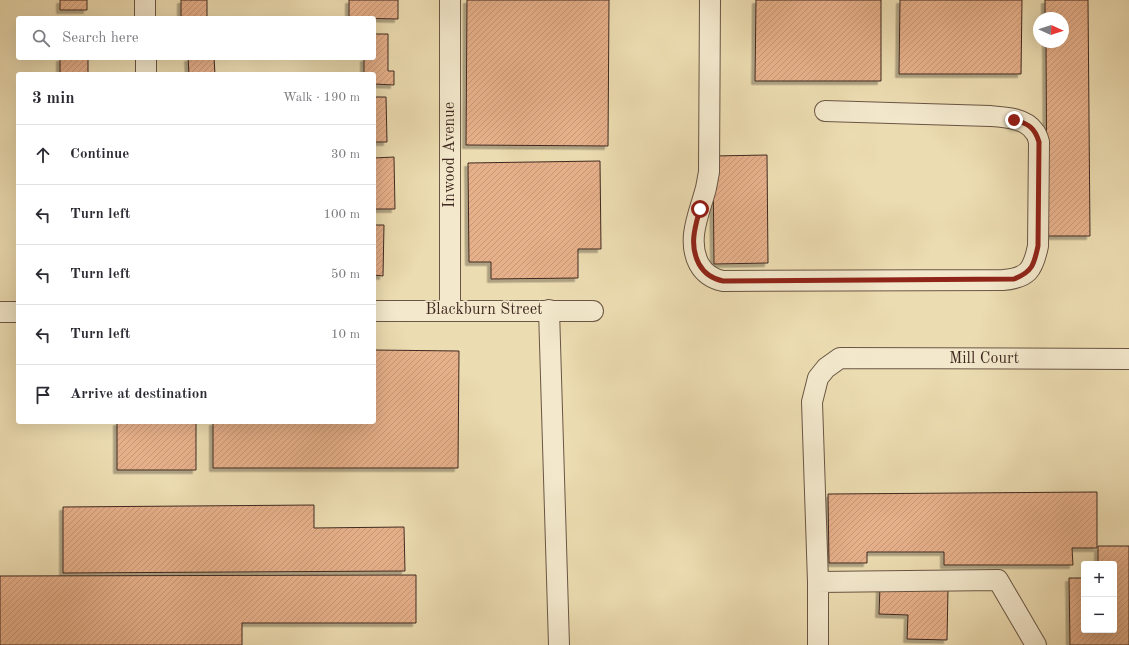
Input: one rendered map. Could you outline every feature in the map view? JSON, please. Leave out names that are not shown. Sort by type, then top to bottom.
[{"type":"street","points":[[145,0],[146,16]]},
{"type":"street","name":"Inwood Avenue","points":[[450,0],[450,310]]},
{"type":"street","points":[[710,0],[709,172],[694,230],[693,240],[693,250],[696,258],[701,268],[709,275],[715,279],[723,281],[1003,280],[1014,279],[1025,275],[1031,268],[1036,257],[1038,246],[1039,142],[1035,131],[1031,127],[1020,121],[990,116],[825,111]]},
{"type":"street","points":[[146,60],[146,72]]},
{"type":"street","name":"Blackburn Street","points":[[376,310],[594,310]]},
{"type":"street","points":[[549,310],[559,645]]},
{"type":"street","points":[[0,312],[16,312]]},
{"type":"street","name":"Mill Court","points":[[818,582],[812,402],[818,378],[826,368],[840,358],[1129,359]]},
{"type":"street","points":[[818,645],[818,582],[998,580],[1036,645]]},
{"type":"building","points":[[60,0],[87,0],[87,10],[60,10]]},
{"type":"building","points":[[181,0],[207,0],[207,16],[181,16]]},
{"type":"building","points":[[349,0],[398,0],[398,19],[376,19],[376,16],[349,16]]},
{"type":"building","points":[[467,0],[609,0],[608,146],[466,145]]},
{"type":"building","points":[[756,0],[881,0],[881,81],[755,81]]},
{"type":"building","points":[[900,0],[1022,0],[1021,74],[899,74]]},
{"type":"building","points":[[1045,0],[1088,0],[1090,236],[1047,236],[1046,48],[1069,48],[1069,12],[1045,12]]},
{"type":"building","points":[[376,34],[388,34],[388,71],[394,71],[394,85],[376,84],[376,72],[364,72],[364,60],[376,60]]},
{"type":"building","points":[[60,60],[88,60],[88,72],[60,72]]},
{"type":"building","points":[[188,60],[214,60],[215,72],[189,72]]},
{"type":"building","points":[[376,97],[386,97],[387,142],[376,142]]},
{"type":"building","points":[[767,155],[768,263],[714,264],[713,156]]},
{"type":"building","points":[[394,157],[395,209],[376,209],[376,158]]},
{"type":"building","points":[[600,161],[601,249],[578,249],[578,278],[491,279],[491,262],[469,262],[468,163]]},
{"type":"building","points":[[376,225],[384,225],[383,276],[376,275]]},
{"type":"building","points":[[376,350],[459,351],[458,468],[213,468],[213,424],[376,424]]},
{"type":"building","points":[[117,424],[196,424],[196,470],[117,470]]},
{"type":"building","points":[[1097,492],[1097,548],[1072,548],[1073,565],[944,565],[944,552],[867,552],[867,563],[829,563],[828,494]]},
{"type":"building","points":[[314,505],[314,528],[404,527],[405,571],[63,573],[63,507]]},
{"type":"building","points":[[1098,546],[1129,546],[1129,645],[1070,645],[1069,578],[1081,578],[1081,633],[1117,633],[1117,561],[1098,561]]},
{"type":"building","points":[[416,575],[416,623],[242,623],[242,645],[0,645],[0,576]]},
{"type":"building","points":[[880,587],[948,589],[947,640],[907,639],[908,615],[879,614]]},
{"type":"route","points":[[700,209],[694,230],[693,250],[701,268],[715,279],[723,281],[1014,279],[1025,275],[1031,268],[1036,257],[1038,246],[1039,142],[1035,131],[1031,127],[1020,121],[1014,120]]}]
